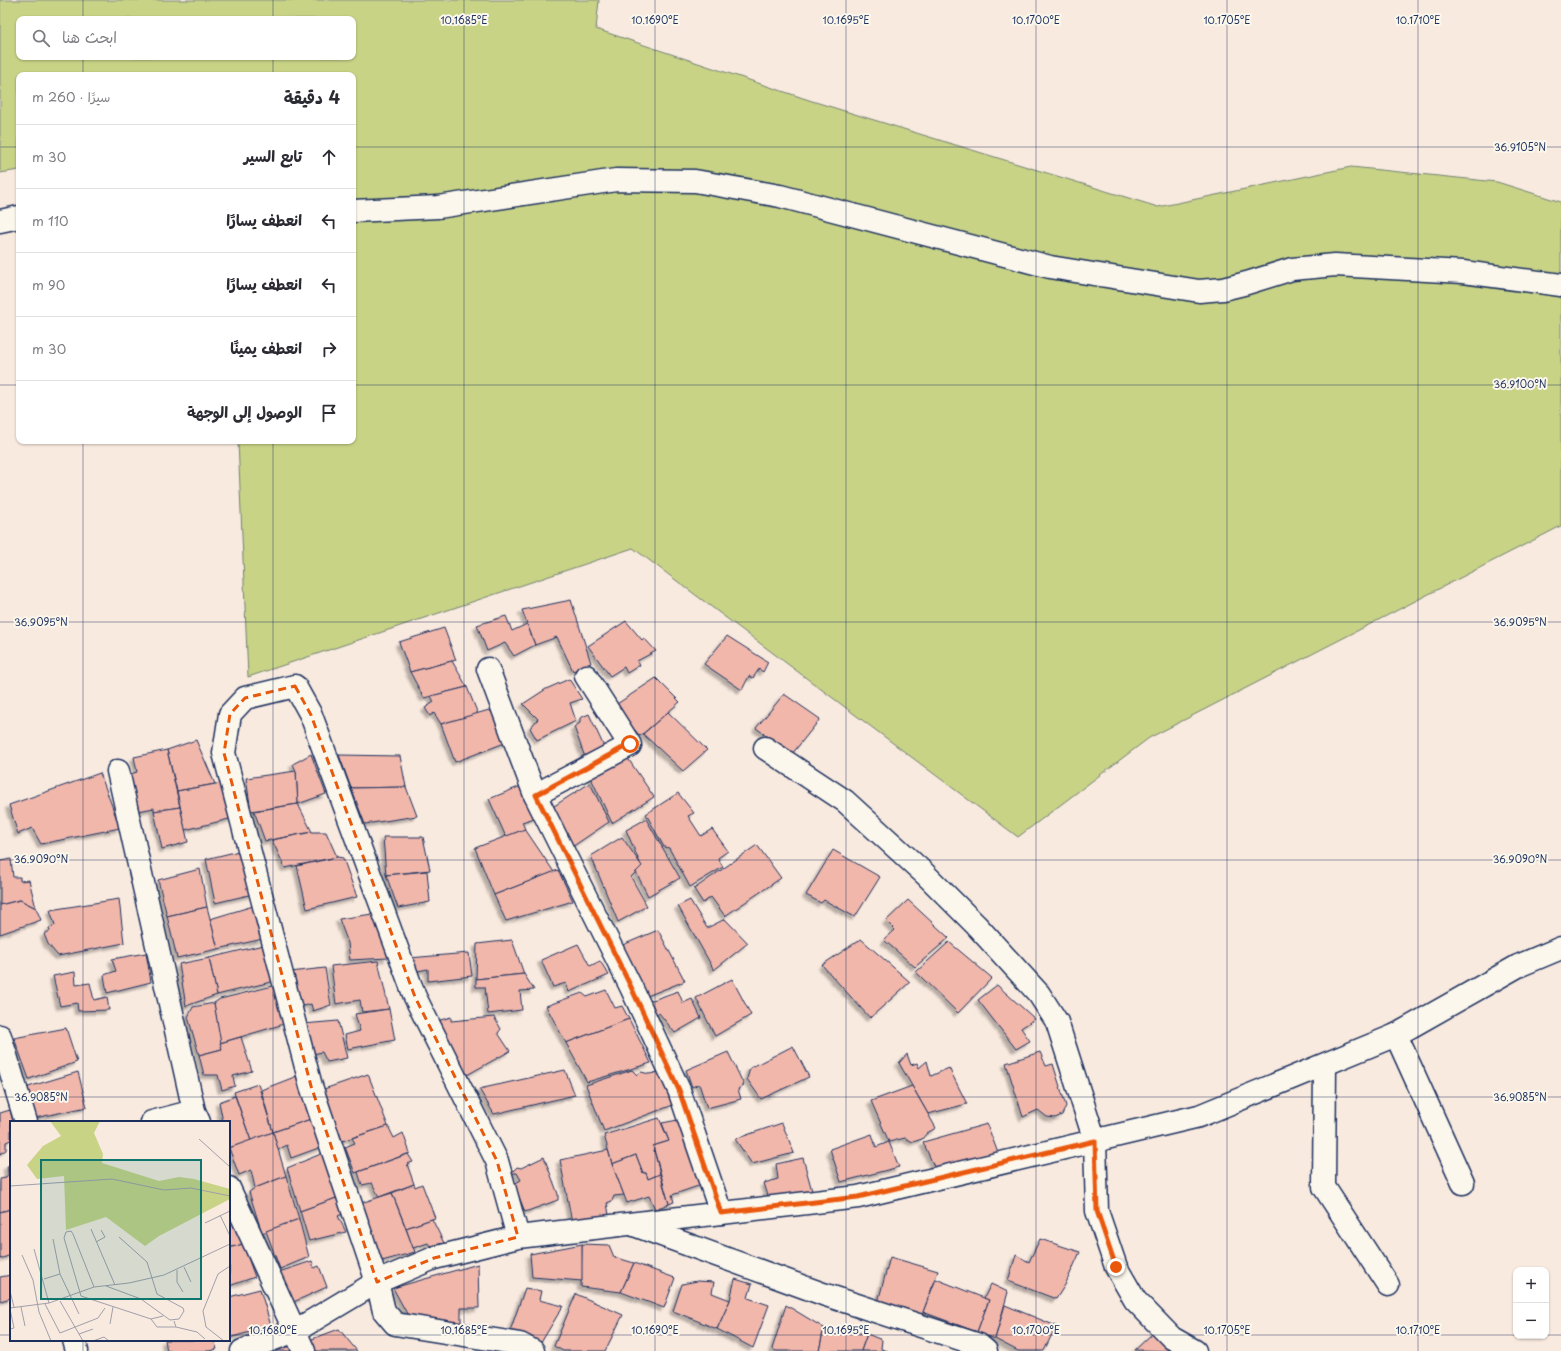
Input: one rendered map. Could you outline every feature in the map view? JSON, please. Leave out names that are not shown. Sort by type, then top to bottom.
[{"type":"street","points":[[356,211],[438,207],[616,180],[695,181],[780,196],[1050,267],[1199,291],[1229,288],[1292,269],[1335,265],[1463,272],[1561,284]]},
{"type":"street","points":[[0,221],[16,218]]},
{"type":"street","points":[[488,669],[536,795],[628,980],[679,1090],[721,1213]]},
{"type":"street","points":[[536,795],[630,744],[586,676]]},
{"type":"street","points":[[518,1237],[497,1161],[414,997],[311,715],[295,686],[245,698],[230,714],[224,753],[311,1086],[377,1282],[384,1311],[395,1324],[520,1344],[533,1351]]},
{"type":"street","points":[[766,748],[845,801],[925,874],[976,924],[1039,994],[1057,1022],[1095,1141],[1097,1211],[1116,1267],[1135,1300],[1172,1338],[1195,1351]]},
{"type":"street","points":[[118,771],[196,1116],[159,1121]]},
{"type":"street","points":[[242,1351],[295,1331],[377,1282],[434,1258],[518,1237],[858,1197],[1199,1116],[1396,1035],[1518,966],[1561,948]]},
{"type":"street","points":[[1396,1035],[1463,1183]]},
{"type":"street","points":[[0,1036],[26,1121]]},
{"type":"street","points":[[1325,1065],[1324,1187],[1388,1285]]},
{"type":"street","points":[[230,1190],[304,1351]]},
{"type":"street","points":[[629,1223],[823,1294],[980,1345],[986,1351]]},
{"type":"street","points":[[74,1341],[77,1351]]},
{"type":"highlighted area","points":[[295,686],[311,715],[415,997],[497,1161],[518,1237],[434,1258],[377,1282],[311,1086],[224,753],[230,714],[245,698]]},
{"type":"green space","points":[[0,0],[599,0],[596,29],[812,101],[1158,207],[1351,167],[1497,182],[1561,202],[1561,526],[1149,738],[1018,837],[633,548],[248,677],[238,444],[356,444],[356,72],[16,72],[16,170],[0,173]]},
{"type":"building","points":[[571,600],[591,663],[573,671],[557,637],[535,645],[522,610]]},
{"type":"building","points":[[506,616],[512,631],[527,624],[535,645],[514,656],[505,643],[487,651],[477,625]]},
{"type":"building","points":[[626,621],[642,640],[644,638],[656,651],[637,661],[640,665],[627,673],[624,667],[610,676],[588,646]]},
{"type":"building","points":[[444,628],[456,660],[410,672],[399,642]]},
{"type":"building","points":[[727,636],[768,662],[763,672],[759,669],[753,678],[749,676],[742,690],[704,664]]},
{"type":"building","points":[[452,661],[467,687],[424,698],[410,672]]},
{"type":"building","points":[[656,678],[680,702],[640,736],[614,706]]},
{"type":"building","points":[[569,679],[582,699],[570,703],[576,721],[537,740],[530,728],[538,719],[523,704],[546,689]]},
{"type":"building","points":[[467,687],[478,714],[441,724],[434,713],[430,716],[425,708],[434,702],[431,696]]},
{"type":"building","points":[[784,694],[820,719],[792,754],[756,728]]},
{"type":"building","points":[[489,710],[499,720],[510,741],[455,762],[441,724]]},
{"type":"building","points":[[668,712],[707,750],[683,771],[643,734]]},
{"type":"building","points":[[589,714],[606,751],[586,760],[574,727],[580,723],[580,718]]},
{"type":"building","points":[[196,740],[215,784],[177,791],[167,750]]},
{"type":"building","points":[[167,750],[180,807],[154,811],[154,808],[138,811],[128,775],[137,772],[134,757]]},
{"type":"building","points":[[311,754],[326,794],[298,804],[296,771],[293,764]]},
{"type":"building","points":[[339,755],[400,756],[406,787],[351,788]]},
{"type":"building","points":[[627,757],[654,797],[612,823],[590,776]]},
{"type":"building","points":[[296,771],[298,804],[251,811],[246,778]]},
{"type":"building","points":[[100,773],[120,828],[41,844],[32,828],[18,834],[9,805]]},
{"type":"building","points":[[221,783],[233,818],[185,830],[177,791]]},
{"type":"building","points":[[590,783],[609,822],[569,849],[551,808]]},
{"type":"building","points":[[521,786],[538,817],[522,822],[525,829],[506,837],[489,799]]},
{"type":"building","points":[[406,787],[417,816],[365,824],[351,788]]},
{"type":"building","points":[[678,793],[694,813],[688,816],[701,836],[712,829],[728,851],[718,858],[723,867],[690,887],[669,848],[664,847],[646,814]]},
{"type":"building","points":[[298,804],[312,832],[265,841],[254,811]]},
{"type":"building","points":[[180,807],[188,842],[162,849],[154,811]]},
{"type":"building","points":[[646,819],[680,878],[648,896],[636,872],[640,863],[626,830]]},
{"type":"building","points":[[525,829],[554,872],[494,895],[475,848]]},
{"type":"building","points":[[312,832],[326,832],[337,857],[285,868],[272,840]]},
{"type":"building","points":[[383,837],[423,837],[430,870],[386,875]]},
{"type":"building","points":[[622,837],[642,866],[631,877],[647,906],[618,922],[591,856]]},
{"type":"building","points":[[757,845],[781,878],[725,916],[711,897],[703,903],[694,889]]},
{"type":"building","points":[[243,850],[253,894],[215,903],[206,859]]},
{"type":"building","points":[[833,850],[880,877],[855,917],[824,900],[821,903],[806,895]]},
{"type":"building","points":[[337,857],[343,858],[357,897],[307,909],[297,866]]},
{"type":"building","points":[[11,859],[13,877],[20,877],[20,881],[29,880],[36,908],[20,900],[0,905],[0,861]]},
{"type":"building","points":[[200,869],[207,907],[167,916],[158,880]]},
{"type":"building","points":[[558,870],[573,901],[506,921],[494,895]]},
{"type":"building","points":[[427,871],[430,902],[398,908],[386,875]]},
{"type":"building","points":[[119,899],[124,943],[58,956],[48,944],[44,934],[50,931],[49,928],[55,925],[50,910]]},
{"type":"building","points":[[20,900],[36,908],[41,920],[0,934],[0,905]]},
{"type":"building","points":[[690,900],[707,928],[725,919],[748,943],[714,970],[678,906]]},
{"type":"building","points":[[908,900],[949,938],[915,967],[884,940],[895,930],[886,921]]},
{"type":"building","points":[[253,906],[263,939],[218,949],[210,919]]},
{"type":"building","points":[[207,907],[218,949],[177,958],[167,916]]},
{"type":"building","points":[[379,913],[388,958],[350,960],[348,943],[339,919]]},
{"type":"building","points":[[658,930],[685,981],[647,996],[618,947]]},
{"type":"building","points":[[861,939],[910,982],[870,1018],[822,965]]},
{"type":"building","points":[[512,940],[524,974],[476,979],[477,944]]},
{"type":"building","points":[[949,942],[992,978],[958,1013],[916,972]]},
{"type":"building","points":[[578,944],[590,966],[600,961],[609,975],[569,992],[566,983],[553,987],[541,960]]},
{"type":"building","points":[[263,945],[275,981],[217,995],[209,958]]},
{"type":"building","points":[[146,953],[151,982],[107,993],[104,975],[116,971],[112,959]]},
{"type":"building","points":[[469,953],[472,976],[428,981],[428,969],[412,972],[409,958]]},
{"type":"building","points":[[209,958],[217,995],[186,1006],[179,964]]},
{"type":"building","points":[[378,961],[389,1009],[362,1012],[360,1000],[336,1004],[331,966]]},
{"type":"building","points":[[325,968],[331,1005],[313,1011],[311,1004],[301,1007],[290,972]]},
{"type":"building","points":[[75,972],[76,985],[90,983],[94,1000],[107,997],[109,1010],[78,1011],[77,1003],[60,1006],[53,976]]},
{"type":"building","points":[[524,974],[534,990],[520,991],[522,1010],[488,1014],[485,987],[476,987],[476,979]]},
{"type":"building","points":[[732,979],[751,1015],[715,1036],[696,998]]},
{"type":"building","points":[[997,985],[1035,1019],[1021,1028],[1030,1041],[1016,1049],[978,1000]]},
{"type":"building","points":[[273,986],[284,1024],[220,1043],[214,1003],[220,999]]},
{"type":"building","points":[[606,990],[615,1008],[622,1006],[629,1019],[566,1043],[546,1006],[582,993],[587,997]]},
{"type":"building","points":[[678,991],[683,1003],[692,999],[701,1018],[675,1033],[659,1013],[653,1016],[647,1002]]},
{"type":"building","points":[[214,1003],[222,1049],[199,1055],[188,1017],[193,1007]]},
{"type":"building","points":[[389,1009],[395,1040],[348,1049],[345,1035],[360,1031],[355,1014]]},
{"type":"building","points":[[451,1017],[451,1021],[494,1017],[501,1029],[498,1033],[510,1051],[467,1075],[437,1021]]},
{"type":"building","points":[[629,1019],[651,1063],[587,1082],[566,1043]]},
{"type":"building","points":[[338,1021],[347,1058],[327,1062],[322,1052],[313,1054],[303,1024]]},
{"type":"building","points":[[66,1028],[77,1062],[29,1079],[14,1038]]},
{"type":"building","points":[[241,1037],[252,1071],[233,1076],[235,1086],[222,1090],[218,1075],[204,1075],[199,1055],[222,1049],[220,1043]]},
{"type":"building","points":[[793,1046],[809,1077],[761,1099],[747,1079],[750,1068]]},
{"type":"building","points":[[728,1052],[744,1085],[738,1089],[741,1099],[707,1108],[699,1084],[692,1087],[686,1070]]},
{"type":"building","points":[[1040,1052],[1046,1066],[1053,1064],[1066,1106],[1062,1115],[1055,1118],[1047,1117],[1038,1110],[1023,1117],[1006,1063]]},
{"type":"building","points":[[907,1054],[911,1065],[917,1063],[919,1068],[927,1061],[931,1076],[949,1068],[967,1104],[928,1114],[899,1063]]},
{"type":"building","points":[[565,1070],[575,1095],[494,1114],[479,1089]]},
{"type":"building","points":[[632,1070],[637,1075],[641,1072],[650,1074],[658,1072],[673,1105],[604,1131],[586,1085]]},
{"type":"building","points":[[78,1072],[87,1107],[35,1118],[28,1087]]},
{"type":"building","points":[[368,1074],[388,1126],[342,1141],[324,1089]]},
{"type":"building","points":[[297,1076],[314,1118],[273,1132],[261,1090]]},
{"type":"building","points":[[258,1084],[273,1132],[251,1141],[234,1092]]},
{"type":"building","points":[[912,1086],[936,1128],[927,1133],[922,1139],[913,1142],[905,1138],[889,1142],[871,1101]]},
{"type":"building","points":[[235,1096],[251,1141],[230,1148],[230,1121],[223,1121],[219,1102]]},
{"type":"building","points":[[10,1110],[13,1121],[10,1121],[10,1140],[6,1142],[6,1150],[0,1154],[0,1113]]},
{"type":"building","points":[[314,1118],[324,1146],[291,1158],[287,1145],[278,1150],[273,1132]]},
{"type":"building","points":[[659,1118],[669,1141],[653,1146],[660,1174],[648,1179],[646,1173],[643,1173],[636,1155],[612,1164],[604,1135]]},
{"type":"building","points":[[683,1119],[707,1183],[672,1195],[674,1202],[669,1204],[653,1146],[669,1141],[662,1123]]},
{"type":"building","points":[[782,1123],[794,1153],[752,1164],[735,1139]]},
{"type":"building","points":[[987,1124],[998,1153],[936,1171],[923,1142]]},
{"type":"building","points":[[388,1126],[394,1138],[403,1133],[410,1153],[355,1173],[345,1147],[355,1143],[352,1138]]},
{"type":"building","points":[[273,1132],[286,1176],[255,1188],[251,1170],[239,1175],[230,1148]]},
{"type":"building","points":[[872,1134],[876,1147],[889,1142],[899,1167],[841,1182],[830,1149]]},
{"type":"building","points":[[608,1150],[624,1195],[614,1196],[612,1201],[607,1203],[609,1215],[572,1222],[560,1160]]},
{"type":"building","points":[[328,1151],[345,1195],[300,1211],[287,1168]]},
{"type":"building","points":[[408,1154],[413,1162],[407,1164],[414,1184],[379,1197],[372,1183],[362,1185],[358,1172]]},
{"type":"building","points":[[636,1155],[643,1173],[646,1173],[648,1179],[660,1174],[669,1204],[655,1209],[649,1196],[627,1203],[612,1164]]},
{"type":"building","points":[[544,1157],[558,1194],[558,1200],[525,1212],[514,1184],[521,1180],[517,1173],[511,1173],[517,1167],[521,1168]]},
{"type":"building","points":[[803,1158],[814,1198],[770,1202],[764,1183],[778,1179],[776,1164]]},
{"type":"building","points":[[10,1165],[10,1209],[0,1212],[0,1179],[6,1178],[8,1174],[7,1166]]},
{"type":"building","points":[[286,1176],[299,1219],[262,1233],[249,1192],[255,1188]]},
{"type":"building","points":[[414,1184],[415,1187],[422,1184],[435,1218],[406,1228],[392,1193]]},
{"type":"building","points":[[392,1193],[415,1252],[382,1261],[361,1203]]},
{"type":"building","points":[[345,1195],[350,1210],[338,1216],[346,1232],[309,1241],[300,1211]]},
{"type":"building","points":[[10,1209],[10,1255],[0,1259],[0,1212]]},
{"type":"building","points":[[230,1219],[243,1244],[230,1248]]},
{"type":"building","points":[[299,1219],[309,1257],[280,1269],[266,1231]]},
{"type":"building","points":[[432,1219],[444,1243],[430,1246],[428,1243],[413,1248],[406,1228]]},
{"type":"building","points":[[1040,1239],[1080,1252],[1065,1285],[1056,1299],[1008,1281],[1016,1255],[1029,1262]]},
{"type":"building","points":[[243,1244],[255,1277],[230,1286],[230,1248]]},
{"type":"building","points":[[582,1244],[609,1245],[614,1257],[634,1263],[621,1292],[581,1287]]},
{"type":"building","points":[[582,1244],[582,1281],[532,1277],[530,1254]]},
{"type":"building","points":[[890,1257],[938,1271],[921,1318],[878,1302]]},
{"type":"building","points":[[312,1261],[314,1268],[319,1266],[327,1287],[289,1304],[276,1273]]},
{"type":"building","points":[[634,1263],[675,1278],[664,1308],[621,1292]]},
{"type":"building","points":[[478,1264],[479,1308],[461,1308],[461,1337],[411,1321],[393,1288]]},
{"type":"building","points":[[10,1275],[10,1298],[0,1301],[0,1277]]},
{"type":"building","points":[[735,1279],[752,1284],[748,1298],[769,1305],[753,1348],[717,1329],[730,1300]]},
{"type":"building","points":[[936,1279],[989,1300],[977,1332],[923,1312]]},
{"type":"building","points":[[697,1281],[714,1282],[712,1293],[730,1300],[717,1329],[673,1311],[682,1284]]},
{"type":"building","points":[[991,1284],[1008,1292],[995,1339],[977,1332],[989,1300],[984,1298]]},
{"type":"building","points":[[525,1288],[541,1291],[539,1300],[563,1306],[539,1346],[508,1337]]},
{"type":"building","points":[[260,1289],[271,1326],[230,1338],[230,1297]]},
{"type":"building","points":[[576,1294],[623,1315],[605,1351],[563,1351],[554,1346]]},
{"type":"building","points":[[786,1305],[824,1328],[819,1351],[776,1351],[772,1349]]},
{"type":"building","points":[[1005,1305],[1056,1326],[1044,1351],[1018,1351],[995,1339]]},
{"type":"building","points":[[824,1328],[867,1334],[861,1351],[819,1351]]},
{"type":"building","points":[[339,1329],[357,1351],[309,1351],[304,1342]]},
{"type":"building","points":[[1155,1331],[1179,1351],[1135,1350]]},
{"type":"building","points":[[867,1334],[882,1340],[881,1349],[888,1351],[861,1351]]},
{"type":"building","points":[[165,1341],[214,1341],[217,1349],[209,1351],[167,1351]]},
{"type":"building","points":[[290,1345],[292,1351],[276,1351]]},
{"type":"route","points":[[630,744],[536,795],[631,987],[679,1090],[721,1213],[858,1197],[1095,1141],[1097,1211],[1116,1267]]}]
